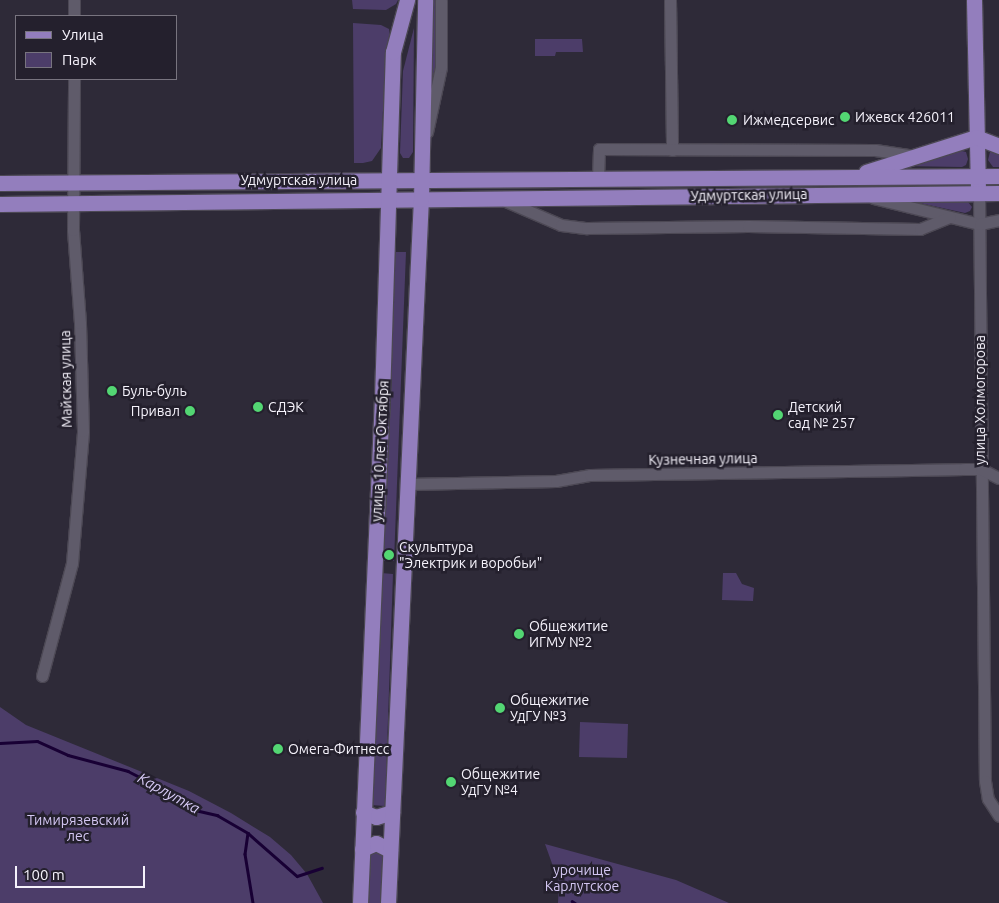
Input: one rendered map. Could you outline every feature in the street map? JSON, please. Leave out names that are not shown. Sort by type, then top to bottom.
[{"type":"main road","name":"улица 10 лет Октября","points":[[360,903],[390,199],[393,52],[407,0]]},
{"type":"main road","name":"улица 10 лет Октября","points":[[388,903],[422,180],[425,0]]},
{"type":"main road","name":"улица Холмогорова","points":[[974,0],[978,193]]},
{"type":"main road","points":[[853,176],[976,137],[999,146]]},
{"type":"main road","name":"Удмуртская улица","points":[[0,182],[999,176]]},
{"type":"main road","points":[[26,182],[32,188],[33,193],[32,198],[27,204]]},
{"type":"main road","name":"Удмуртская улица","points":[[0,204],[999,193]]},
{"type":"main road","points":[[363,812],[376,817],[392,812]]},
{"type":"main road","points":[[362,849],[376,843],[390,850]]},
{"type":"street","points":[[74,0],[74,15]]},
{"type":"street","name":"улица 10 лет Октября","points":[[422,158],[441,67],[441,0]]},
{"type":"street","points":[[670,0],[672,150]]},
{"type":"street","name":"Майская улица","points":[[42,676],[72,563],[83,430],[80,323],[74,252],[74,80]]},
{"type":"street","points":[[598,178],[599,148],[875,150],[915,156]]},
{"type":"street","points":[[853,176],[865,164],[865,151]]},
{"type":"street","name":"улица Холмогорова","points":[[978,193],[980,224],[980,469],[984,732],[988,799],[999,816]]},
{"type":"street","points":[[854,194],[980,224],[999,220]]},
{"type":"street","name":"Удмуртская улица","points":[[499,198],[561,225],[587,228],[748,226],[920,230],[950,217]]},
{"type":"street","name":"Кузнечная улица","points":[[407,484],[556,481],[590,475],[980,469],[999,478]]},
{"type":"green space","points":[[352,0],[398,0],[396,4],[386,10],[353,9]]},
{"type":"green space","points":[[430,0],[437,0],[438,73],[429,100]]},
{"type":"green space","points":[[353,23],[381,25],[389,29],[390,36],[386,55],[381,148],[372,161],[363,163],[354,163]]},
{"type":"green space","points":[[414,28],[413,152],[409,158],[403,158],[400,153],[403,71]]},
{"type":"green space","points":[[535,39],[582,39],[583,52],[556,52],[555,56],[535,56]]},
{"type":"green space","points":[[994,150],[999,151],[999,167],[993,167],[988,160],[990,152]]},
{"type":"green space","points":[[962,151],[966,152],[968,159],[966,165],[962,167],[903,166]]},
{"type":"green space","points":[[915,202],[968,202],[972,207],[970,211],[965,213]]},
{"type":"green space","points":[[394,252],[406,252],[394,561],[381,561]]},
{"type":"green space","points":[[381,573],[393,574],[385,806],[371,805]]},
{"type":"green space","points":[[723,573],[736,573],[742,584],[754,588],[753,601],[722,600]]},
{"type":"green space","name":"Тимирязевский лес","points":[[0,707],[26,725],[189,791],[231,813],[270,837],[291,855],[307,874],[323,903],[0,903]]},
{"type":"green space","points":[[580,722],[628,724],[627,758],[579,757]]},
{"type":"green space","name":"урочище Карлутское","points":[[545,844],[676,880],[729,903],[558,903],[559,883]]},
{"type":"green space","points":[[368,853],[383,853],[381,903],[366,903]]},
{"type":"waterway","name":"Карлутка","points":[[0,743],[37,741],[68,755],[128,771],[160,787],[195,810],[217,815],[248,833],[297,876],[322,868]]},
{"type":"waterway","points":[[248,833],[245,854],[253,903]]},
{"type":"place","name":"Ижевск 426011","points":[[845,117]]},
{"type":"place","name":"Ижмедсервис","points":[[732,120]]},
{"type":"place","name":"Буль-буль","points":[[112,391]]},
{"type":"place","name":"СДЭК","points":[[258,407]]},
{"type":"place","name":"Привал","points":[[190,411]]},
{"type":"place","name":"Детский сад № 257","points":[[778,415]]},
{"type":"place","name":"Скульптура \"Электрик и воробьи\"","points":[[389,555]]},
{"type":"place","name":"Общежитие ИГМУ №2","points":[[519,634]]},
{"type":"place","name":"Общежитие УдГУ №3","points":[[500,708]]},
{"type":"place","name":"Омега-Фитнесс","points":[[278,749]]},
{"type":"place","name":"Общежитие УдГУ №4","points":[[451,782]]}]
